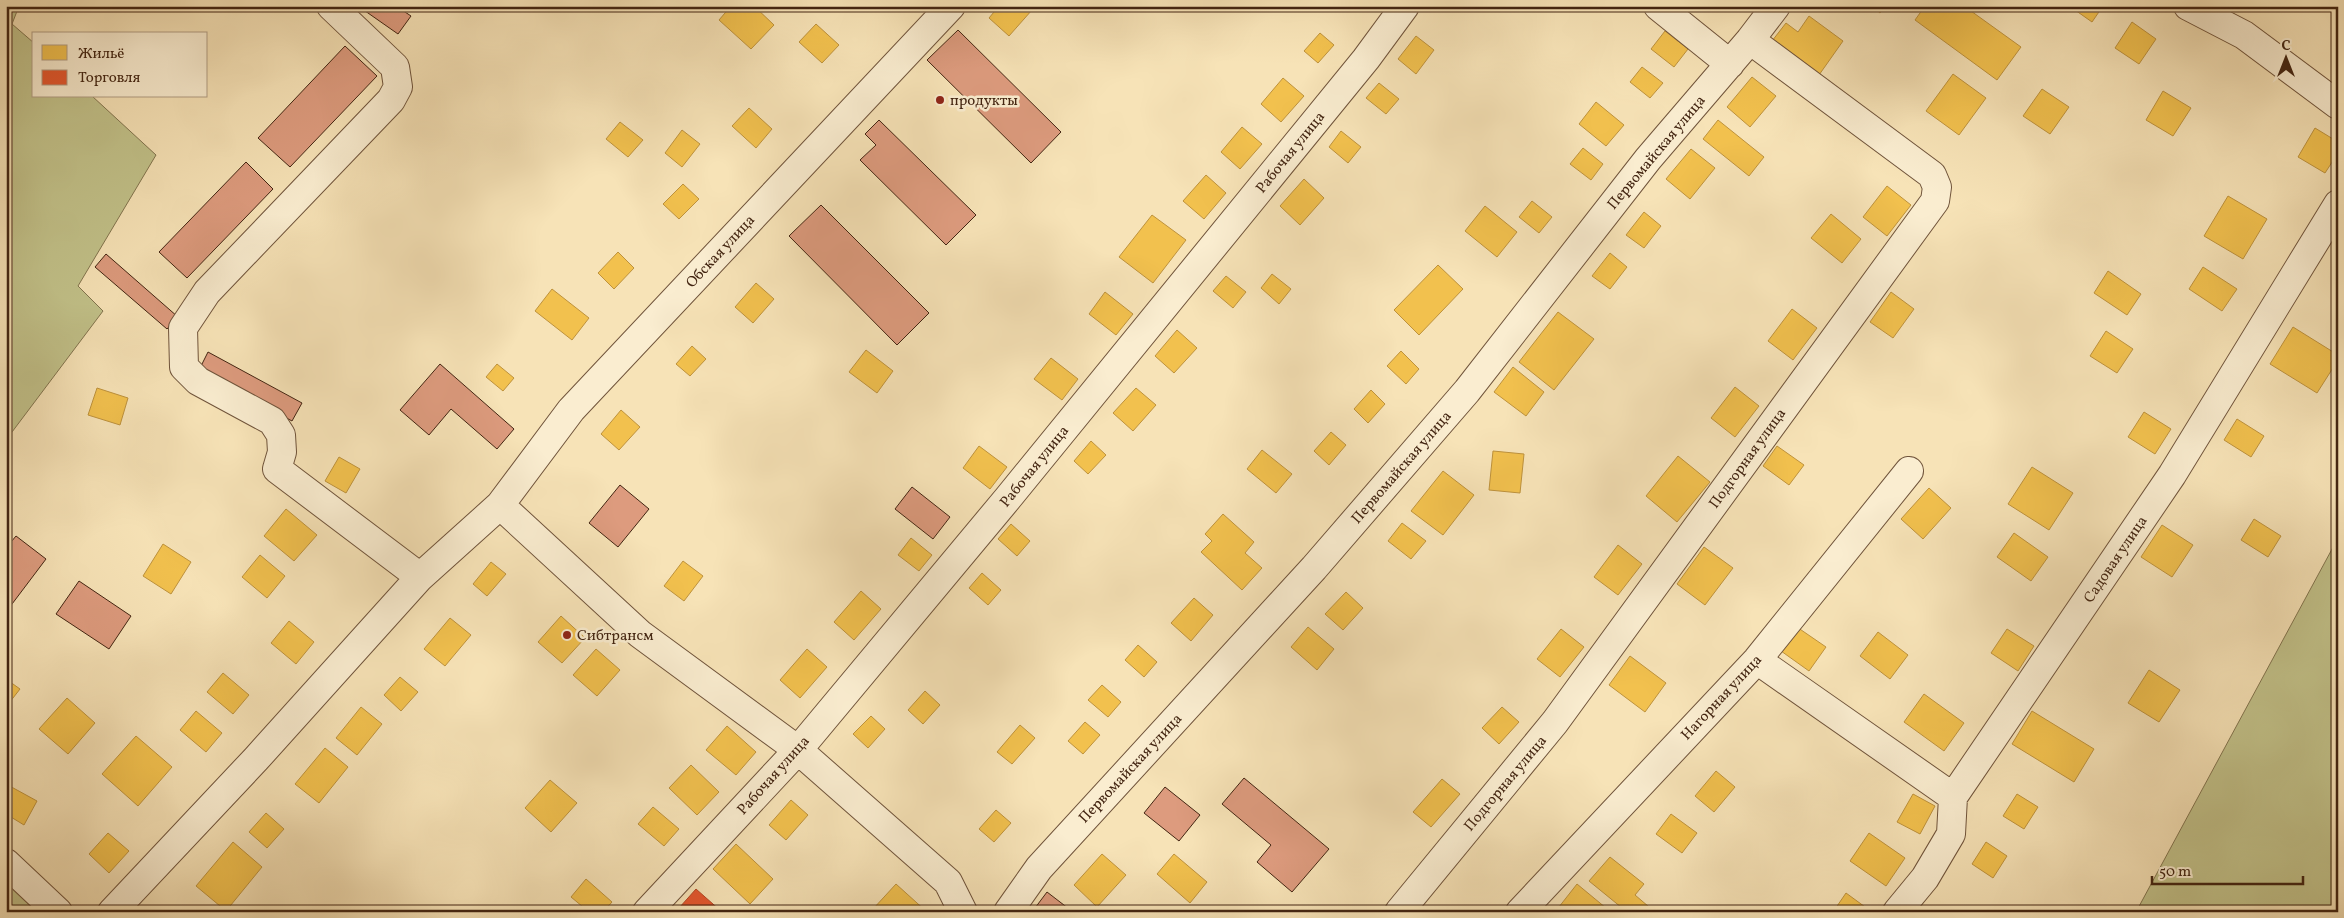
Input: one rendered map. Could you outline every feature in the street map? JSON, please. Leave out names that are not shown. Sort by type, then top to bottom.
[{"type":"street","points":[[331,6],[395,66],[398,87],[391,100],[207,292],[183,328],[184,367],[198,381],[272,421],[281,435],[282,452],[277,469],[420,577]]},
{"type":"street","name":"Обская улица","points":[[112,912],[256,759],[420,577],[500,505],[571,410],[951,6]]},
{"type":"street","name":"Рабочая улица","points":[[647,912],[798,750],[1008,498],[1360,66],[1405,6]]},
{"type":"street","points":[[1658,6],[1730,64]]},
{"type":"street","name":"Первомайская улица","points":[[1008,912],[1039,868],[1314,568],[1460,399],[1648,159],[1730,64],[1776,6]]},
{"type":"street","points":[[2188,6],[2244,35],[2338,105]]},
{"type":"street","name":"Подгорная улица","points":[[1399,912],[1556,722],[1935,201],[1937,187],[1932,176],[1750,40]]},
{"type":"street","name":"Садовая улица","points":[[1953,797],[2172,475],[2338,204]]},
{"type":"street","name":"Нагорная улица","points":[[1520,912],[1757,660],[1909,471]]},
{"type":"street","points":[[500,505],[640,634],[798,750],[948,882],[963,912]]},
{"type":"street","points":[[1757,660],[1953,797],[1951,834],[1924,878],[1897,912]]},
{"type":"street","points":[[6,863],[58,912]]},
{"type":"green space","points":[[6,6],[19,6],[12,24],[32,41],[32,98],[94,98],[156,155],[78,286],[103,311],[6,440]]},
{"type":"green space","points":[[2338,538],[2338,912],[2136,912]]},
{"type":"green space","points":[[6,882],[39,912],[6,912]]},
{"type":"building: Жильё","points":[[731,6],[754,6],[774,25],[751,49],[719,20]]},
{"type":"building: Жильё","points":[[999,6],[1028,6],[1032,10],[1009,36],[989,18]]},
{"type":"building: Жильё","points":[[1872,6],[1885,6],[1880,13]]},
{"type":"building: Жильё","points":[[1925,6],[1964,6],[2021,47],[1997,80],[1915,20]]},
{"type":"building: Жильё","points":[[2077,6],[2103,6],[2092,22],[2075,10]]},
{"type":"building: Жильё","points":[[1809,16],[1843,41],[1819,75],[1772,41],[1786,23],[1798,32]]},
{"type":"building: Жильё","points":[[2132,22],[2156,39],[2139,64],[2115,48]]},
{"type":"building: Жильё","points":[[816,24],[839,45],[822,63],[799,42]]},
{"type":"building: Жильё","points":[[1665,31],[1688,49],[1674,67],[1651,49]]},
{"type":"building: Жильё","points":[[1320,33],[1334,45],[1318,63],[1304,51]]},
{"type":"building: Жильё","points":[[1416,36],[1434,50],[1416,74],[1398,59]]},
{"type":"building: Жильё","points":[[1642,67],[1663,83],[1650,98],[1630,82]]},
{"type":"building: Жильё","points":[[1953,74],[1986,98],[1959,135],[1926,111]]},
{"type":"building: Жильё","points":[[1752,77],[1776,96],[1750,127],[1727,107]]},
{"type":"building: Жильё","points":[[1283,78],[1304,96],[1281,122],[1261,104]]},
{"type":"building: Жильё","points":[[1379,83],[1399,99],[1386,114],[1366,98]]},
{"type":"building: Жильё","points":[[2042,89],[2069,107],[2050,134],[2023,116]]},
{"type":"building: Жильё","points":[[2163,91],[2191,108],[2173,136],[2146,120]]},
{"type":"building: Жильё","points":[[1596,102],[1624,125],[1606,146],[1579,124]]},
{"type":"building: Жильё","points":[[749,108],[772,129],[756,148],[732,126]]},
{"type":"building: Жильё","points":[[1718,120],[1764,157],[1749,176],[1703,139]]},
{"type":"building: Жильё","points":[[620,122],[643,140],[628,157],[606,139]]},
{"type":"building: Жильё","points":[[1242,127],[1262,144],[1240,169],[1221,152]]},
{"type":"building: Жильё","points":[[2315,128],[2338,142],[2338,153],[2325,173],[2298,157]]},
{"type":"building: Жильё","points":[[682,130],[700,144],[682,167],[665,153]]},
{"type":"building: Жильё","points":[[1341,131],[1361,147],[1348,163],[1329,147]]},
{"type":"building: Жильё","points":[[1583,148],[1603,164],[1591,180],[1570,164]]},
{"type":"building: Жильё","points":[[1691,149],[1715,168],[1690,199],[1666,179]]},
{"type":"building: Жильё","points":[[1206,175],[1226,193],[1204,219],[1183,201]]},
{"type":"building: Жильё","points":[[1304,179],[1324,198],[1300,225],[1280,206]]},
{"type":"building: Жильё","points":[[683,184],[699,199],[679,219],[663,204]]},
{"type":"building: Жильё","points":[[1887,186],[1911,205],[1887,236],[1863,217]]},
{"type":"building: Жильё","points":[[2228,196],[2267,219],[2243,259],[2204,236]]},
{"type":"building: Жильё","points":[[1532,201],[1552,217],[1539,233],[1519,217]]},
{"type":"building: Жильё","points":[[1485,206],[1517,232],[1497,257],[1465,231]]},
{"type":"building: Жильё","points":[[1644,212],[1661,226],[1644,248],[1626,235]]},
{"type":"building: Жильё","points":[[1831,214],[1861,239],[1842,263],[1811,238]]},
{"type":"building: Жильё","points":[[1152,215],[1186,240],[1153,283],[1119,257]]},
{"type":"building: Жильё","points":[[618,252],[634,268],[614,289],[598,273]]},
{"type":"building: Жильё","points":[[1610,253],[1627,267],[1610,289],[1592,276]]},
{"type":"building: Жильё","points":[[1438,265],[1463,289],[1419,335],[1394,310]]},
{"type":"building: Жильё","points":[[2203,267],[2237,289],[2222,311],[2189,289]]},
{"type":"building: Жильё","points":[[2108,271],[2141,294],[2127,315],[2094,293]]},
{"type":"building: Жильё","points":[[1272,274],[1291,289],[1279,304],[1261,288]]},
{"type":"building: Жильё","points":[[1226,276],[1246,292],[1233,308],[1213,291]]},
{"type":"building: Жильё","points":[[756,283],[774,299],[753,323],[735,307]]},
{"type":"building: Жильё","points":[[552,289],[589,318],[572,340],[535,311]]},
{"type":"building: Жильё","points":[[1105,292],[1133,314],[1116,335],[1089,314]]},
{"type":"building: Жильё","points":[[1891,292],[1914,309],[1893,338],[1870,322]]},
{"type":"building: Жильё","points":[[1792,309],[1817,328],[1793,360],[1768,341]]},
{"type":"building: Жильё","points":[[1558,312],[1594,339],[1554,390],[1519,362]]},
{"type":"building: Жильё","points":[[2293,327],[2338,355],[2338,360],[2317,393],[2270,364]]},
{"type":"building: Жильё","points":[[1177,330],[1197,348],[1174,373],[1155,356]]},
{"type":"building: Жильё","points":[[2106,331],[2133,349],[2117,373],[2090,356]]},
{"type":"building: Жильё","points":[[692,346],[706,359],[690,376],[676,364]]},
{"type":"building: Жильё","points":[[866,350],[893,371],[877,393],[849,372]]},
{"type":"building: Жильё","points":[[1401,351],[1419,369],[1406,384],[1387,366]]},
{"type":"building: Жильё","points":[[1051,358],[1078,379],[1062,400],[1034,379]]},
{"type":"building: Жильё","points":[[497,364],[514,378],[503,391],[486,377]]},
{"type":"building: Жильё","points":[[1513,367],[1544,392],[1526,416],[1494,392]]},
{"type":"building: Жильё","points":[[1735,387],[1759,406],[1735,437],[1711,418]]},
{"type":"building: Жильё","points":[[97,388],[128,398],[120,425],[88,415]]},
{"type":"building: Жильё","points":[[1136,388],[1156,405],[1133,431],[1113,413]]},
{"type":"building: Жильё","points":[[1371,390],[1385,404],[1368,423],[1354,409]]},
{"type":"building: Жильё","points":[[621,410],[640,427],[619,450],[601,434]]},
{"type":"building: Жильё","points":[[2144,412],[2171,429],[2155,454],[2128,437]]},
{"type":"building: Жильё","points":[[2237,419],[2264,436],[2251,457],[2224,440]]},
{"type":"building: Жильё","points":[[1331,432],[1346,445],[1329,465],[1314,451]]},
{"type":"building: Жильё","points":[[1091,441],[1106,455],[1088,474],[1074,461]]},
{"type":"building: Жильё","points":[[979,446],[1007,467],[990,489],[963,468]]},
{"type":"building: Жильё","points":[[1777,446],[1804,465],[1789,485],[1763,466]]},
{"type":"building: Жильё","points":[[1262,450],[1292,474],[1276,493],[1247,469]]},
{"type":"building: Жильё","points":[[1493,451],[1524,454],[1520,493],[1489,490]]},
{"type":"building: Жильё","points":[[1678,456],[1710,482],[1677,522],[1646,496]]},
{"type":"building: Жильё","points":[[339,457],[360,469],[346,493],[325,481]]},
{"type":"building: Жильё","points":[[2032,467],[2073,493],[2049,530],[2008,504]]},
{"type":"building: Жильё","points":[[1443,471],[1474,495],[1443,535],[1411,511]]},
{"type":"building: Жильё","points":[[1929,488],[1951,508],[1923,539],[1901,519]]},
{"type":"building: Жильё","points":[[286,509],[317,535],[294,561],[264,536]]},
{"type":"building: Жильё","points":[[1223,514],[1254,542],[1245,553],[1262,568],[1242,590],[1201,552],[1212,541],[1205,534]]},
{"type":"building: Жильё","points":[[2254,519],[2281,536],[2268,557],[2241,540]]},
{"type":"building: Жильё","points":[[1402,523],[1426,541],[1411,559],[1388,541]]},
{"type":"building: Жильё","points":[[1011,524],[1030,541],[1017,556],[998,539]]},
{"type":"building: Жильё","points":[[2162,525],[2193,545],[2172,577],[2141,557]]},
{"type":"building: Жильё","points":[[2014,533],[2048,557],[2031,581],[1997,557]]},
{"type":"building: Жильё","points":[[911,538],[932,555],[919,571],[898,555]]},
{"type":"building: Жильё","points":[[163,544],[191,562],[171,594],[143,576]]},
{"type":"building: Жильё","points":[[1618,545],[1642,564],[1618,595],[1594,577]]},
{"type":"building: Жильё","points":[[1704,547],[1733,568],[1705,605],[1677,584]]},
{"type":"building: Жильё","points":[[260,555],[285,576],[267,598],[242,577]]},
{"type":"building: Жильё","points":[[683,561],[703,576],[684,601],[664,586]]},
{"type":"building: Жильё","points":[[491,562],[506,574],[487,596],[473,584]]},
{"type":"building: Жильё","points":[[982,573],[1001,590],[988,605],[969,588]]},
{"type":"building: Жильё","points":[[861,591],[881,609],[854,640],[834,622]]},
{"type":"building: Жильё","points":[[1346,592],[1363,608],[1343,630],[1325,614]]},
{"type":"building: Жильё","points":[[1194,598],[1213,615],[1191,641],[1171,623]]},
{"type":"building: Жильё","points":[[561,616],[585,638],[562,663],[538,642]]},
{"type":"building: Жильё","points":[[450,618],[471,635],[445,666],[424,649]]},
{"type":"building: Жильё","points":[[289,621],[314,642],[296,664],[271,643]]},
{"type":"building: Жильё","points":[[1791,623],[1826,647],[1809,671],[1774,646]]},
{"type":"building: Жильё","points":[[1308,627],[1334,649],[1317,670],[1291,647]]},
{"type":"building: Жильё","points":[[1561,629],[1584,647],[1560,677],[1537,659]]},
{"type":"building: Жильё","points":[[2007,629],[2034,646],[2018,671],[1991,653]]},
{"type":"building: Жильё","points":[[1878,632],[1908,655],[1890,679],[1860,656]]},
{"type":"building: Жильё","points":[[1138,645],[1157,662],[1144,677],[1125,660]]},
{"type":"building: Жильё","points":[[596,649],[620,670],[597,696],[573,675]]},
{"type":"building: Жильё","points":[[807,649],[827,667],[800,698],[780,680]]},
{"type":"building: Жильё","points":[[1630,656],[1666,683],[1645,712],[1609,685]]},
{"type":"building: Жильё","points":[[2149,670],[2180,690],[2159,722],[2128,703]]},
{"type":"building: Жильё","points":[[223,673],[249,695],[233,714],[207,692]]},
{"type":"building: Жильё","points":[[400,677],[418,692],[401,711],[384,695]]},
{"type":"building: Жильё","points":[[6,679],[20,689],[6,707]]},
{"type":"building: Жильё","points":[[1102,685],[1121,702],[1108,717],[1088,700]]},
{"type":"building: Жильё","points":[[925,691],[940,705],[923,724],[908,710]]},
{"type":"building: Жильё","points":[[1924,694],[1964,723],[1944,751],[1904,722]]},
{"type":"building: Жильё","points":[[67,698],[95,723],[68,754],[39,729]]},
{"type":"building: Жильё","points":[[361,707],[382,724],[357,755],[336,738]]},
{"type":"building: Жильё","points":[[1502,707],[1519,722],[1499,744],[1482,728]]},
{"type":"building: Жильё","points":[[196,711],[222,733],[206,752],[180,730]]},
{"type":"building: Жильё","points":[[2032,711],[2094,749],[2074,782],[2012,744]]},
{"type":"building: Жильё","points":[[871,716],[885,729],[868,748],[853,734]]},
{"type":"building: Жильё","points":[[1085,722],[1100,735],[1083,754],[1068,741]]},
{"type":"building: Жильё","points":[[1020,725],[1035,738],[1012,764],[997,752]]},
{"type":"building: Жильё","points":[[727,726],[756,752],[736,775],[706,750]]},
{"type":"building: Жильё","points":[[136,736],[172,767],[138,806],[102,774]]},
{"type":"building: Жильё","points":[[325,748],[348,767],[319,803],[295,784]]},
{"type":"building: Жильё","points":[[691,765],[719,792],[697,815],[669,788]]},
{"type":"building: Жильё","points":[[1716,771],[1735,787],[1714,812],[1695,796]]},
{"type":"building: Жильё","points":[[1442,779],[1460,794],[1431,827],[1413,812]]},
{"type":"building: Жильё","points":[[550,780],[577,803],[551,832],[525,808]]},
{"type":"building: Жильё","points":[[6,784],[37,801],[24,825],[6,814]]},
{"type":"building: Жильё","points":[[1913,794],[1935,806],[1920,834],[1897,822]]},
{"type":"building: Жильё","points":[[2017,794],[2038,807],[2024,829],[2003,816]]},
{"type":"building: Жильё","points":[[791,800],[808,815],[786,840],[769,825]]},
{"type":"building: Жильё","points":[[653,807],[679,829],[664,846],[638,824]]},
{"type":"building: Жильё","points":[[996,810],[1011,823],[994,842],[979,829]]},
{"type":"building: Жильё","points":[[266,813],[284,829],[267,848],[249,832]]},
{"type":"building: Жильё","points":[[1671,814],[1697,833],[1682,853],[1656,834]]},
{"type":"building: Жильё","points":[[108,833],[129,851],[109,873],[89,854]]},
{"type":"building: Жильё","points":[[1869,833],[1905,858],[1886,886],[1850,861]]},
{"type":"building: Жильё","points":[[233,842],[262,867],[226,911],[196,886]]},
{"type":"building: Жильё","points":[[1986,842],[2007,856],[1993,878],[1972,864]]},
{"type":"building: Жильё","points":[[736,844],[773,879],[750,904],[713,869]]},
{"type":"building: Жильё","points":[[1102,854],[1126,875],[1097,907],[1074,885]]},
{"type":"building: Жильё","points":[[1174,854],[1207,882],[1190,903],[1157,874]]},
{"type":"building: Жильё","points":[[1610,857],[1644,884],[1635,895],[1655,912],[1627,912],[1589,881]]},
{"type":"building: Жильё","points":[[586,879],[612,902],[603,912],[589,912],[571,897]]},
{"type":"building: Жильё","points":[[896,884],[927,912],[876,912],[873,909]]},
{"type":"building: Жильё","points":[[1577,884],[1606,908],[1603,912],[1555,912]]},
{"type":"building: Жильё","points":[[1846,893],[1872,912],[1833,912]]},
{"type":"building: Торговля","points":[[696,889],[722,912],[684,912],[679,908]]},
{"type":"building: Прочее","points":[[358,6],[396,6],[411,16],[398,34]]},
{"type":"building: Прочее","points":[[958,30],[1061,132],[1031,163],[927,60]]},
{"type":"building: Прочее","points":[[345,46],[377,76],[290,167],[258,138]]},
{"type":"building: Прочее","points":[[879,120],[976,215],[946,245],[860,160],[876,145],[865,134]]},
{"type":"building: Прочее","points":[[246,162],[273,189],[187,278],[159,252]]},
{"type":"building: Прочее","points":[[821,205],[929,313],[897,345],[789,236]]},
{"type":"building: Прочее","points":[[106,254],[178,317],[167,329],[95,267]]},
{"type":"building: Прочее","points":[[208,352],[302,403],[292,421],[199,370]]},
{"type":"building: Прочее","points":[[440,364],[514,429],[497,449],[451,409],[429,435],[400,410]]},
{"type":"building: Прочее","points":[[620,485],[649,509],[618,547],[589,523]]},
{"type":"building: Прочее","points":[[912,487],[950,517],[933,539],[895,509]]},
{"type":"building: Прочее","points":[[16,536],[46,559],[6,612],[6,548]]},
{"type":"building: Прочее","points":[[79,581],[131,616],[109,649],[56,614]]},
{"type":"building: Прочее","points":[[1244,778],[1329,849],[1292,892],[1257,862],[1271,845],[1222,804]]},
{"type":"building: Прочее","points":[[1165,787],[1200,815],[1179,841],[1144,813]]},
{"type":"building: Прочее","points":[[1047,892],[1073,912],[1032,912]]},
{"type":"place","name":"продукты","points":[[940,100]]},
{"type":"place","name":"Сибтрансм","points":[[567,635]]}]
